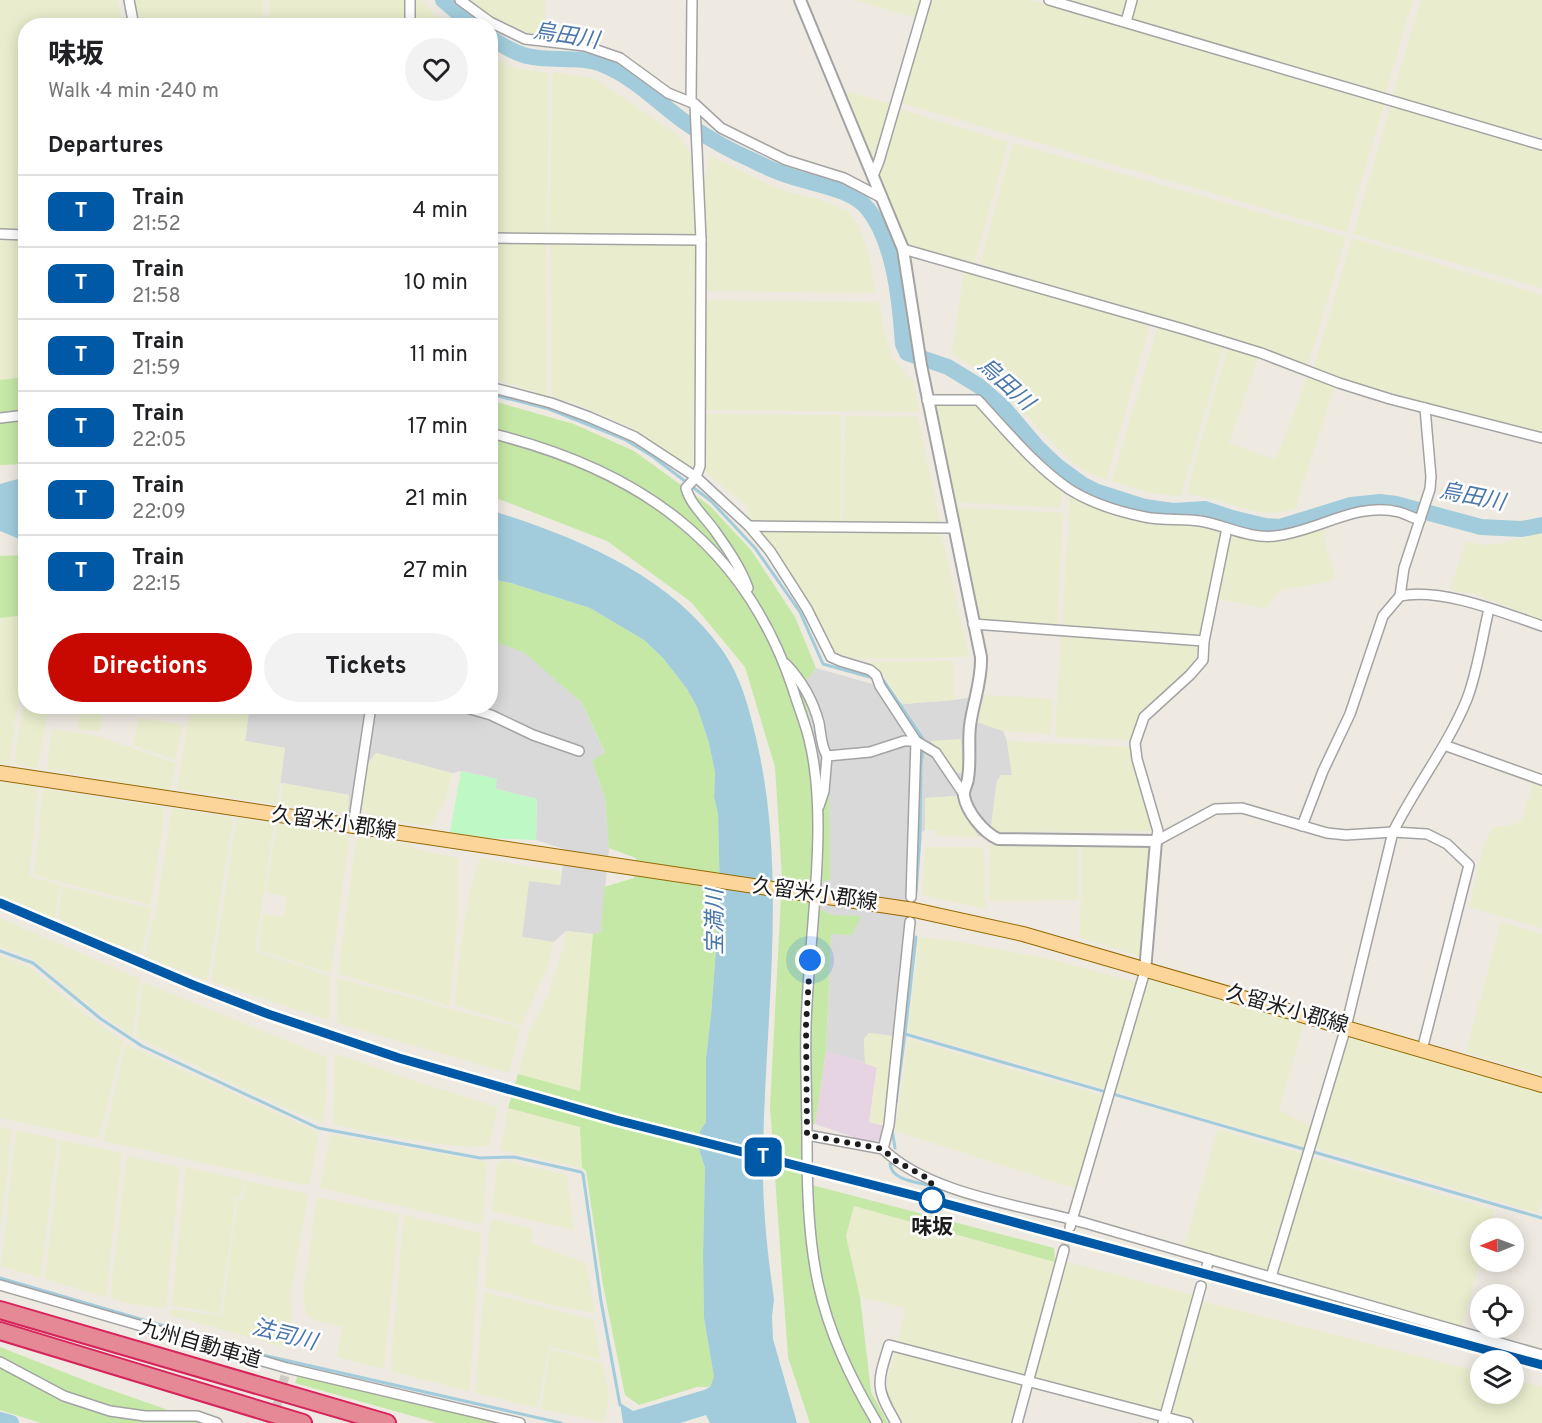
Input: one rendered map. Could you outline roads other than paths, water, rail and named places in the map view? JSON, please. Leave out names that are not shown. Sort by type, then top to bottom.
[{"type":"highway","name":"九州自動車道","points":[[0,1310],[387,1423]]},
{"type":"highway","name":"九州自動車道","points":[[0,1331],[303,1423]]},
{"type":"main road","name":"久留米小郡線","points":[[0,773],[914,910],[1023,934],[1542,1085]]},
{"type":"street","points":[[129,0],[132,18]]},
{"type":"street","points":[[410,0],[410,18]]},
{"type":"street","points":[[460,0],[485,18]]},
{"type":"street","points":[[692,0],[693,103],[698,139],[701,240],[700,466],[696,477],[686,488],[688,496],[715,531],[745,578],[753,602]]},
{"type":"street","points":[[800,0],[903,249],[927,400],[981,657],[981,673],[970,722],[968,779],[963,793]]},
{"type":"street","points":[[873,176],[926,0]]},
{"type":"street","points":[[1048,0],[1542,145]]},
{"type":"street","points":[[1126,22],[1132,0]]},
{"type":"street","points":[[498,26],[525,39],[585,46],[610,53],[674,97],[693,103],[721,128],[786,160],[844,178],[882,198]]},
{"type":"street","points":[[0,234],[18,235]]},
{"type":"street","points":[[498,238],[701,240]]},
{"type":"street","points":[[903,249],[1183,329],[1261,353],[1340,383],[1542,438]]},
{"type":"street","points":[[498,389],[551,403],[635,437],[696,477],[749,526],[787,576],[831,657],[870,670],[876,675],[880,686],[916,741],[911,897]]},
{"type":"street","points":[[927,400],[978,400],[1035,461],[1070,490],[1102,505],[1144,517],[1199,520],[1256,536],[1274,537],[1297,533],[1353,513],[1397,512],[1421,518]]},
{"type":"street","points":[[1302,826],[1323,771],[1350,714],[1383,616],[1400,596],[1404,568],[1427,500],[1431,477],[1425,408]]},
{"type":"street","points":[[0,418],[18,416]]},
{"type":"street","points":[[498,435],[541,447],[611,476],[654,501],[692,531],[740,583],[765,622],[784,663],[809,738],[815,774],[817,815],[806,1025],[807,1176],[812,1242],[823,1303],[844,1361],[877,1423]]},
{"type":"street","points":[[749,526],[953,528]]},
{"type":"street","points":[[1071,1223],[1145,970],[1158,831],[1137,759],[1135,743],[1144,717],[1203,660],[1204,641],[1227,528]]},
{"type":"street","points":[[1400,596],[1413,593],[1446,597],[1542,627]]},
{"type":"street","points":[[1271,1277],[1346,1027],[1393,832],[1406,805],[1444,745],[1469,691],[1489,609]]},
{"type":"street","points":[[973,624],[1204,641]]},
{"type":"street","points":[[784,663],[796,675],[808,694],[827,756],[824,791],[817,815]]},
{"type":"street","points":[[353,826],[370,714]]},
{"type":"street","points":[[488,714],[533,735],[579,751]]},
{"type":"street","points":[[827,756],[870,752],[904,741],[916,741],[936,753],[988,834],[998,839],[1156,841],[1215,809],[1222,808],[1256,811],[1327,834],[1346,836],[1393,832],[1427,834],[1436,837],[1469,865],[1422,1050]]},
{"type":"street","points":[[1444,745],[1542,780]]},
{"type":"street","points":[[883,1149],[889,1125],[910,922]]},
{"type":"street","points":[[807,1135],[883,1149],[894,1160],[931,1180],[1071,1223],[1209,1259],[1541,1353]]},
{"type":"street","points":[[1017,1423],[1064,1250]]},
{"type":"street","points":[[1205,1273],[1209,1259]]},
{"type":"street","points":[[0,1285],[286,1372],[520,1423]]},
{"type":"street","points":[[1164,1420],[1201,1286]]},
{"type":"street","points":[[896,1423],[879,1386],[889,1345],[1164,1420],[1188,1423]]},
{"type":"street","points":[[0,1362],[64,1396],[110,1411],[145,1416],[196,1416],[217,1423]]},
{"type":"water","points":[[18,479],[18,539],[0,531],[0,484]]},
{"type":"water","points":[[498,513],[587,546],[648,580],[676,600],[701,624],[723,651],[744,693],[766,789],[771,841],[772,945],[763,1190],[774,1299],[773,1339],[797,1423],[710,1423],[706,1415],[680,1423],[623,1423],[620,1403],[633,1411],[704,1390],[710,1387],[714,1377],[704,1318],[705,1168],[698,1146],[700,1131],[706,1122],[706,1058],[720,897],[718,814],[714,797],[715,773],[709,743],[697,707],[687,689],[663,658],[644,640],[590,608],[498,580]]},
{"type":"waterway","name":"烏田川","points":[[443,0],[464,18]]},
{"type":"waterway","name":"烏田川","points":[[498,43],[527,56],[585,60],[616,70],[689,125],[728,148],[775,171],[832,188],[861,202],[877,223],[890,256],[898,292],[903,344],[907,353],[948,367],[979,386],[1004,408],[1037,447],[1057,466],[1095,491],[1145,507],[1173,511],[1205,509],[1265,526],[1280,527],[1351,505],[1380,502],[1396,504],[1481,527],[1522,529],[1542,525]]},
{"type":"waterway","points":[[498,396],[549,409],[624,439],[652,456],[711,501],[755,548],[800,612],[823,664],[884,681],[922,737],[923,742]]},
{"type":"waterway","points":[[916,892],[923,748]]},
{"type":"waterway","points":[[916,937],[905,1034],[1542,1218]]},
{"type":"waterway","points":[[0,951],[33,963],[101,1019],[142,1046],[318,1128],[480,1158],[514,1157],[581,1172],[620,1405]]},
{"type":"waterway","points":[[896,1102],[905,1034]]},
{"type":"waterway","points":[[892,1129],[895,1148]]},
{"type":"waterway","points":[[890,1164],[895,1174],[900,1177],[932,1186]]},
{"type":"waterway","name":"法司川","points":[[0,1278],[267,1356],[561,1423]]},
{"type":"waterway","points":[[0,1420],[11,1423]]},
{"type":"tunnel","points":[[1064,1250],[1070,1227]]},
{"type":"tunnel","points":[[272,1423],[285,1376]]},
{"type":"railway","points":[[0,903],[258,1010],[419,1064],[565,1105],[932,1200],[1542,1365]]},
{"type":"train","name":"T","points":[[0,903],[193,985],[268,1014],[399,1058],[616,1120],[932,1200],[1058,1236],[1542,1365]]},
{"type":"place","name":"味坂","points":[[932,1200]]},
{"type":"water label","name":"宝満川","points":[[716,922]]}]
